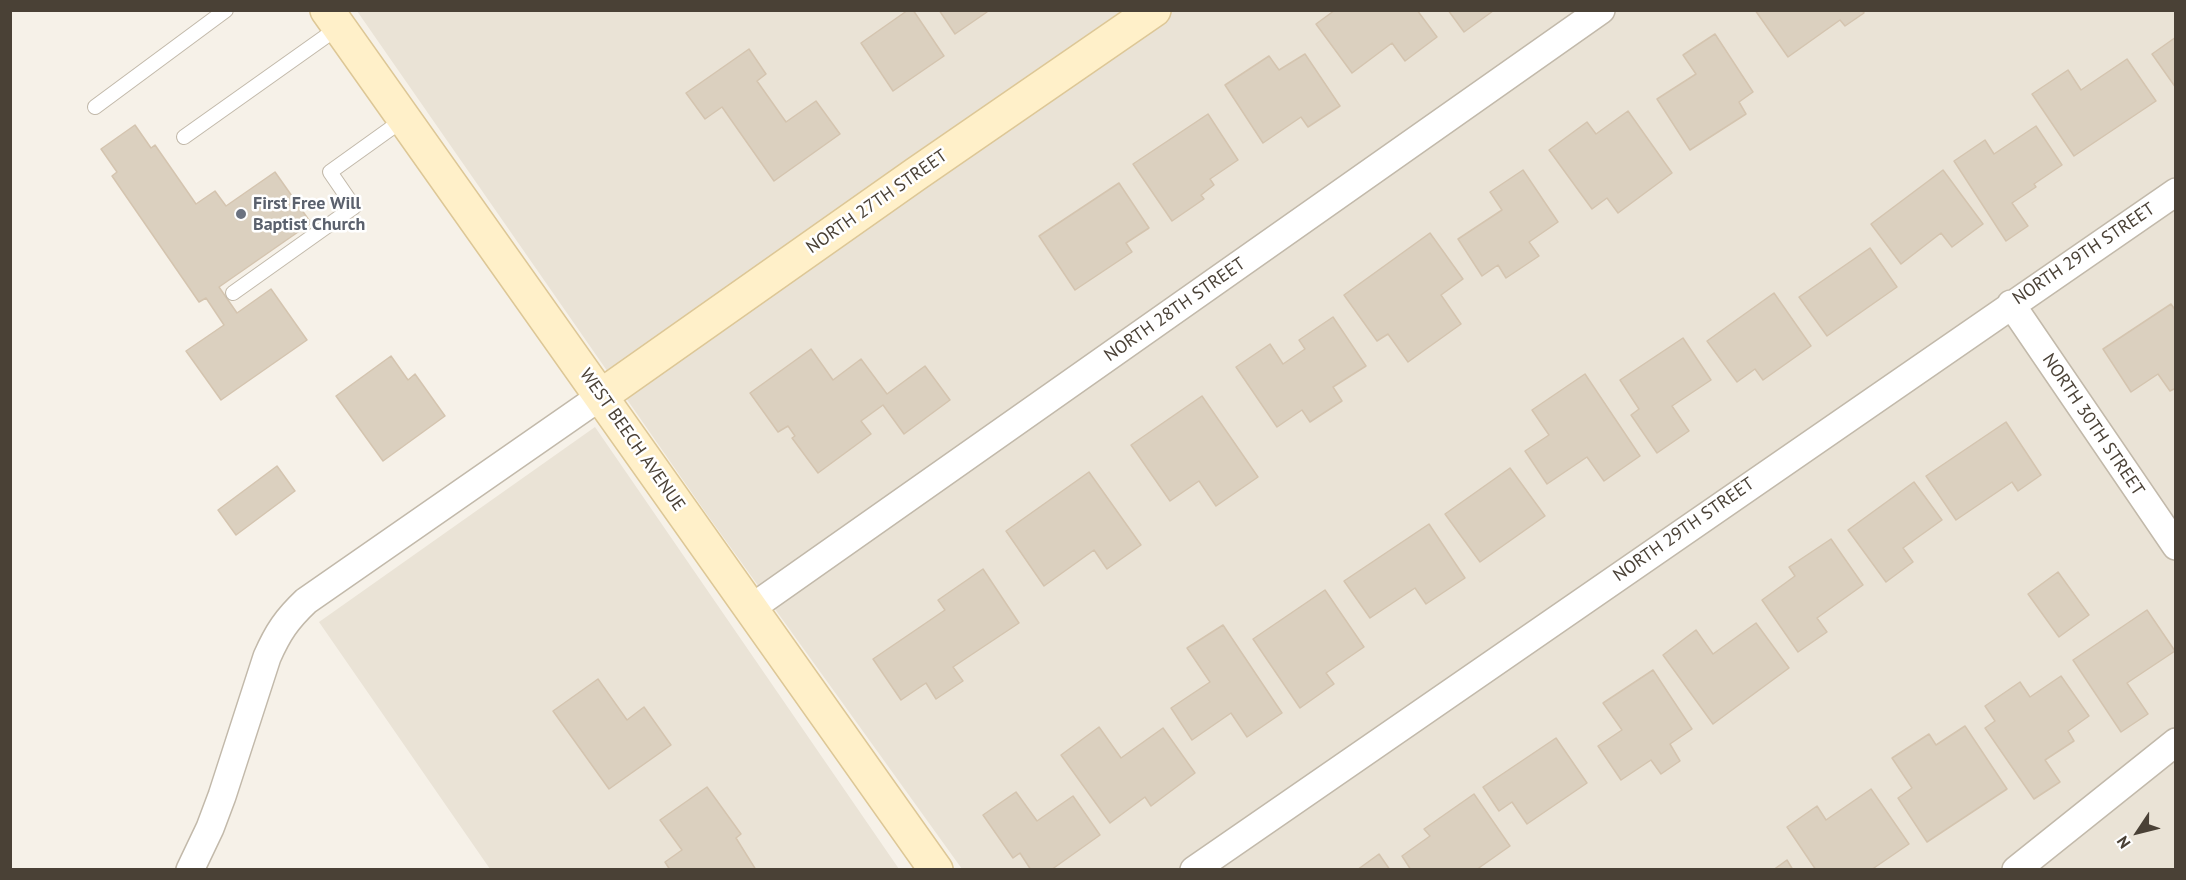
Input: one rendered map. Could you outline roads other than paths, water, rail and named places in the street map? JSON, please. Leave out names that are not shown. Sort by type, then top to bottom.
[{"type":"main road","name":"NORTH 27TH STREET","points":[[601,396],[1154,10]]},
{"type":"main road","name":"WEST BEECH AVENUE","points":[[333,19],[936,870]]},
{"type":"street","name":"NORTH 28TH STREET","points":[[750,609],[1601,10]]},
{"type":"street","name":"NORTH 29TH STREET","points":[[1194,870],[2175,192]]},
{"type":"street","name":"NORTH 30TH STREET","points":[[2011,304],[2175,546]]},
{"type":"street","points":[[190,870],[222,796],[267,657],[277,635],[288,619],[306,602],[601,396]]},
{"type":"street","points":[[2016,870],[2175,742]]},
{"type":"lane","points":[[94,107],[226,10]]},
{"type":"lane","points":[[184,137],[333,19]]},
{"type":"lane","points":[[233,294],[354,207],[330,172],[405,119]]},
{"type":"place","name":"First Free Will Baptist Church","points":[[241,214]]}]
